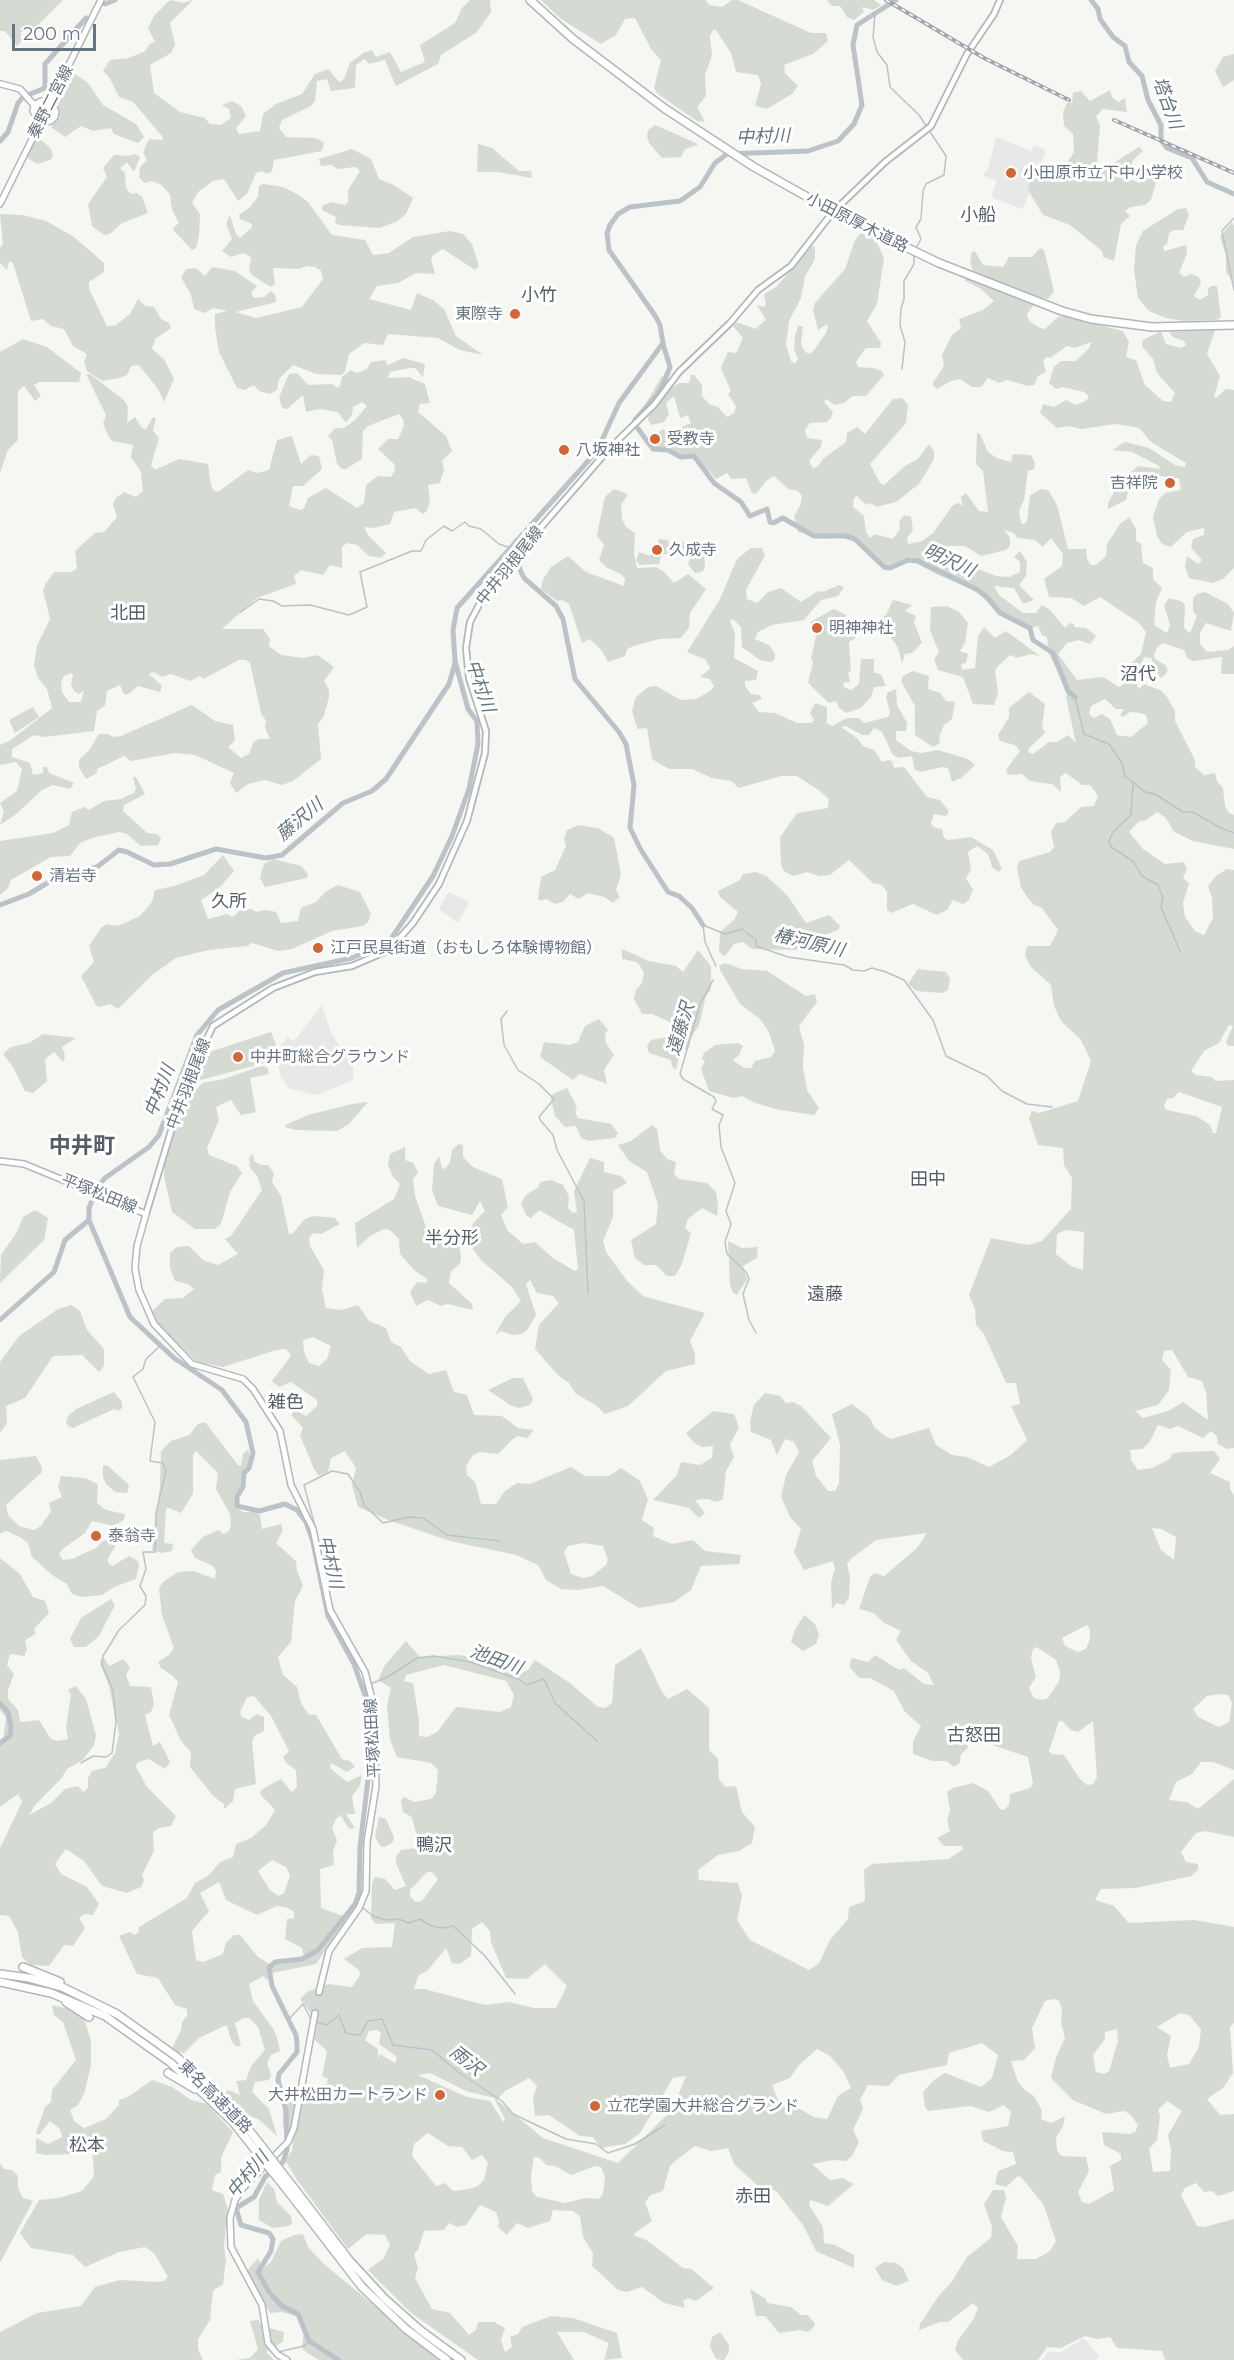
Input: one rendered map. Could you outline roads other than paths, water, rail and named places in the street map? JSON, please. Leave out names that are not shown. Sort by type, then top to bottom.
[{"type":"highway","name":"小田原厚木道路","points":[[530,0],[573,39],[625,80],[704,133],[828,207],[939,263],[1062,311],[1126,324],[1177,328],[1234,323]]},
{"type":"highway","name":"小田原厚木道路","points":[[535,0],[601,57],[704,133]]},
{"type":"highway","points":[[23,1967],[96,1999],[141,2030]]},
{"type":"highway","name":"東名高速道路","points":[[0,1974],[39,1980],[69,1990],[108,2008],[141,2030],[192,2070],[236,2120],[368,2282],[420,2330],[461,2360]]},
{"type":"highway","points":[[0,1984],[53,1996],[89,2017]]},
{"type":"highway","name":"東名高速道路","points":[[0,1984],[51,1993],[105,2016],[171,2063],[236,2120]]},
{"type":"highway","points":[[168,2073],[191,2086],[236,2120]]},
{"type":"highway","name":"東名高速道路","points":[[294,2193],[362,2287],[406,2330],[447,2360]]},
{"type":"main road","name":"秦野二宮線","points":[[0,204],[99,0]]},
{"type":"main road","name":"秦野二宮線","points":[[0,196],[99,0]]},
{"type":"main road","name":"中井羽根尾線","points":[[146,1214],[175,1118],[195,1063],[213,1026],[226,1015],[273,988],[315,972],[352,966],[389,950],[413,923],[439,884],[467,821],[487,743],[484,720],[466,662],[468,631],[479,601],[609,448],[654,405],[672,380],[730,323],[758,290],[791,266],[836,209],[885,162],[931,126],[967,54],[994,14],[1000,0]]},
{"type":"main road","points":[[1,84],[20,88],[34,105],[33,113],[37,117]]},
{"type":"main road","points":[[34,105],[41,101],[56,111],[55,117],[45,122]]},
{"type":"main road","name":"平塚松田線","points":[[0,1161],[24,1164],[146,1214],[137,1246],[135,1268],[139,1290],[154,1324],[192,1364],[243,1379],[277,1425],[283,1439],[291,1485],[313,1529],[330,1610],[365,1672],[372,1695],[376,1786],[368,1833],[366,1891],[359,1908],[329,1950],[319,1992]]},
{"type":"main road","points":[[287,2360],[278,2355],[268,2343],[262,2305],[236,2260],[229,2230],[232,2209],[239,2194],[288,2142],[294,2128],[315,2013]]},
{"type":"waterway","points":[[105,4],[115,0]]},
{"type":"waterway","name":"中村川","points":[[339,2360],[309,2341],[298,2314],[282,2306],[269,2292],[258,2272],[271,2251],[273,2239],[269,2233],[241,2225],[236,2208],[254,2197],[265,2177],[283,2162],[287,2150],[286,2110],[278,2080],[279,2074],[297,2052],[297,2044],[296,2035],[272,1986],[269,1968],[275,1962],[302,1959],[318,1950],[355,1904],[359,1893],[360,1847],[369,1771],[366,1737],[367,1701],[354,1664],[328,1616],[313,1542],[306,1522],[297,1510],[285,1504],[259,1511],[237,1506],[237,1497],[243,1487],[244,1473],[249,1468],[253,1453],[246,1422],[222,1390],[174,1358],[130,1317],[89,1220],[89,1208],[97,1188],[105,1178],[149,1147],[159,1135],[197,1035],[218,1010],[283,973],[352,958],[389,942],[433,876],[452,836],[469,789],[478,744],[477,721],[468,709],[455,661],[453,630],[457,608],[597,451],[619,403],[663,343],[656,317],[609,250],[607,233],[610,225],[618,214],[630,207],[680,201],[700,187],[715,163],[727,154],[808,151],[838,141],[854,124],[862,105],[853,45],[857,25],[896,0]]},
{"type":"waterway","name":"塔台川","points":[[1091,0],[1098,9],[1100,19],[1113,37],[1125,46],[1129,62],[1142,76],[1148,100],[1161,125],[1161,140],[1167,148],[1192,158],[1207,182],[1234,194]]},
{"type":"waterway","points":[[875,14],[873,37],[877,52],[887,65],[890,87],[919,115],[946,156],[944,175],[926,184],[923,191],[921,219],[916,227],[921,239],[915,250]]},
{"type":"waterway","points":[[0,141],[8,132],[18,103],[23,97],[45,88],[45,64],[86,18]]},
{"type":"waterway","points":[[1234,218],[1222,231],[1234,290]]},
{"type":"waterway","points":[[902,369],[905,342],[900,325],[901,309],[904,299],[904,281],[914,264],[914,254]]},
{"type":"waterway","name":"明沢川","points":[[635,420],[658,394],[670,367],[663,344]]},
{"type":"waterway","name":"明沢川","points":[[636,426],[653,449],[668,450],[681,457],[694,456],[714,483],[741,502],[750,516],[767,509],[770,522],[773,523],[783,518],[814,536],[845,536],[855,539],[884,567],[890,568],[908,560],[918,561],[976,589],[987,597],[1000,613],[1030,628],[1033,640],[1053,653],[1068,691],[1075,697]]},
{"type":"waterway","points":[[241,612],[259,599],[273,601],[282,606],[310,605],[349,615],[367,607],[360,572],[412,551],[421,551],[426,540],[444,526],[452,531],[465,522],[469,526],[481,529],[499,544],[511,548]]},
{"type":"waterway","name":"椿河原川","points":[[516,541],[520,570],[524,578],[556,606],[563,619],[575,679],[619,732],[626,744],[634,785],[630,828],[668,892],[679,896],[692,908],[703,925]]},
{"type":"waterway","name":"藤沢川","points":[[0,905],[29,894],[59,876],[97,867],[119,850],[154,865],[170,864],[216,849],[266,858],[282,855],[343,803],[372,791],[386,779],[449,684],[455,663]]},
{"type":"waterway","name":"明沢川","points":[[1075,697],[1084,734],[1109,744],[1122,763],[1125,776],[1145,792],[1155,794],[1183,812],[1193,812],[1234,833]]},
{"type":"waterway","points":[[1133,784],[1131,815],[1113,832],[1109,841],[1111,847],[1133,861],[1142,876],[1158,885],[1163,898],[1161,907],[1180,951]]},
{"type":"waterway","name":"椿河原川","points":[[716,966],[705,942],[703,925],[725,934],[742,929],[756,940],[756,946],[788,957],[844,965],[853,970],[864,971],[872,968],[886,972],[904,980],[933,1020],[946,1056],[987,1076],[1002,1091],[1027,1104],[1052,1107]]},
{"type":"waterway","name":"遠藤沢","points":[[713,980],[700,1004],[680,1074],[683,1079],[714,1097],[716,1101],[712,1109],[723,1115],[719,1125],[721,1147],[735,1183],[726,1211],[731,1224],[725,1242],[727,1254],[746,1272],[749,1278],[743,1294],[749,1320],[756,1333]]},
{"type":"waterway","points":[[507,1011],[501,1019],[504,1045],[518,1070],[539,1084],[554,1099],[539,1117],[553,1135],[557,1150],[584,1201],[588,1293]]},
{"type":"waterway","points":[[0,1320],[54,1272],[65,1240],[89,1220]]},
{"type":"waterway","points":[[81,1763],[93,1756],[106,1757],[112,1753],[116,1722],[113,1690],[102,1665],[103,1656],[119,1630],[145,1605],[146,1596],[140,1586],[146,1569],[143,1552],[155,1552],[156,1513],[166,1471],[163,1463],[150,1461],[155,1422],[133,1377],[143,1369],[146,1359],[160,1346]]},
{"type":"waterway","points":[[316,1530],[304,1485],[332,1471],[348,1474],[360,1492],[364,1505],[383,1523],[409,1517],[423,1518],[447,1535],[500,1541]]},
{"type":"waterway","name":"池田川","points":[[362,1687],[386,1678],[417,1658],[434,1656],[470,1662],[518,1679],[527,1685],[544,1679],[555,1703],[597,1741]]},
{"type":"waterway","points":[[0,1704],[8,1712],[11,1727],[10,1736],[0,1743]]},
{"type":"waterway","points":[[362,1907],[373,1916],[385,1920],[399,1919],[408,1923],[420,1919],[431,1926],[443,1928],[453,1926],[485,1956],[515,1994]]},
{"type":"waterway","name":"雨沢","points":[[288,2020],[303,2004],[311,2019]]},
{"type":"waterway","name":"雨沢","points":[[315,2022],[327,2025],[339,2015],[346,2033],[355,2035],[361,2034],[368,2021],[382,2019],[393,2045],[432,2050],[457,2071],[502,2101],[513,2114],[566,2139],[596,2144],[608,2153],[635,2144],[665,2125]]},
{"type":"waterway","points":[[278,2352],[304,2346],[309,2341]]},
{"type":"tunnel","points":[[315,2013],[319,1992]]},
{"type":"railway","points":[[886,0],[984,58],[1069,100]]},
{"type":"railway","points":[[1114,120],[1234,173]]},
{"type":"place","name":"小田原市立下中小学校","points":[[1011,173]]},
{"type":"place","name":"東際寺","points":[[515,314]]},
{"type":"place","name":"受教寺","points":[[655,439]]},
{"type":"place","name":"八坂神社","points":[[564,450]]},
{"type":"place","name":"吉祥院","points":[[1170,483]]},
{"type":"place","name":"久成寺","points":[[657,550]]},
{"type":"place","name":"明神神社","points":[[817,628]]},
{"type":"place","name":"清岩寺","points":[[37,876]]},
{"type":"place","name":"江戸民具街道（おもしろ体験博物館）","points":[[318,948]]},
{"type":"place","name":"中井町総合グラウンド","points":[[238,1057]]},
{"type":"place","name":"泰翁寺","points":[[96,1536]]},
{"type":"place","name":"大井松田カートランド","points":[[440,2095]]},
{"type":"place","name":"立花学園大井総合グランド","points":[[595,2106]]},
{"type":"district","name":"小船","points":[[978,216]]},
{"type":"district","name":"小竹","points":[[539,296]]},
{"type":"district","name":"北田","points":[[128,614]]},
{"type":"district","name":"沼代","points":[[1138,675]]},
{"type":"district","name":"久所","points":[[229,902]]},
{"type":"district","name":"中井町","points":[[82,1147]]},
{"type":"district","name":"田中","points":[[928,1180]]},
{"type":"district","name":"半分形","points":[[452,1239]]},
{"type":"district","name":"遠藤","points":[[825,1295]]},
{"type":"district","name":"雑色","points":[[286,1403]]},
{"type":"district","name":"古怒田","points":[[974,1736]]},
{"type":"district","name":"鴨沢","points":[[434,1846]]},
{"type":"district","name":"松本","points":[[87,2146]]},
{"type":"district","name":"赤田","points":[[753,2197]]}]
